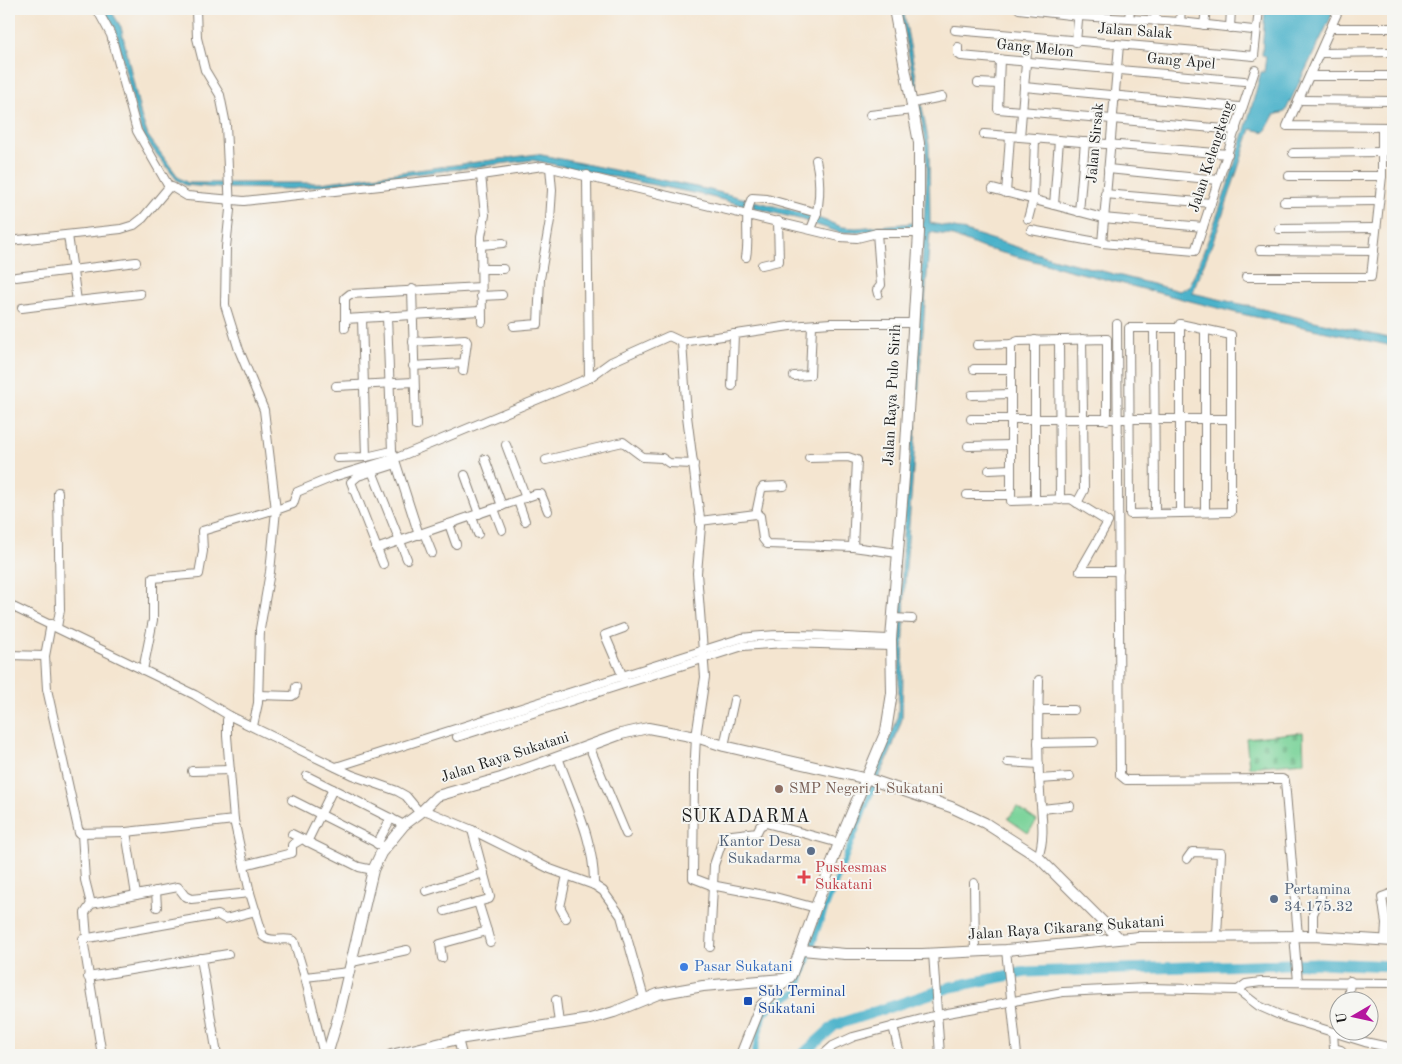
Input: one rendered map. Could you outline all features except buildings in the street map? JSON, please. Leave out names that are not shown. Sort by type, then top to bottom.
[{"type":"street","points":[[97,9],[111,35],[137,131],[169,187],[187,196],[230,198],[244,201],[481,175],[523,167],[550,167],[747,212],[849,238],[919,227]]},
{"type":"street","points":[[196,9],[197,38],[205,70],[220,95],[226,126],[230,223],[226,247],[225,305],[239,350],[264,410],[276,510],[270,572],[260,630],[258,695],[253,726]]},
{"type":"street","name":"Jalan Raya Pulo Sirih","points":[[872,781],[873,763],[889,718],[892,693],[891,643],[902,618],[896,553],[904,477],[919,227],[919,143],[915,104],[894,9]]},
{"type":"street","points":[[1024,9],[1078,13],[1105,18],[1180,22],[1253,30]]},
{"type":"street","points":[[1105,18],[1106,9]]},
{"type":"street","points":[[1129,19],[1130,9]]},
{"type":"street","points":[[1155,21],[1156,9]]},
{"type":"street","points":[[1180,22],[1181,9]]},
{"type":"street","points":[[1204,25],[1206,9]]},
{"type":"street","points":[[1230,28],[1232,9]]},
{"type":"street","name":"Jalan Salak","points":[[954,30],[1254,56],[1259,9]]},
{"type":"street","points":[[1340,9],[1300,100],[1287,124],[1289,127],[1393,127]]},
{"type":"street","points":[[1076,42],[1078,13]]},
{"type":"street","points":[[1332,28],[1393,28]]},
{"type":"street","name":"Jalan Sirsak","points":[[1102,243],[1119,45]]},
{"type":"street","name":"Gang Melon","points":[[958,48],[958,54],[961,56],[1116,71]]},
{"type":"street","points":[[1020,137],[1027,51]]},
{"type":"street","points":[[1321,53],[1393,52]]},
{"type":"street","points":[[1000,59],[998,109],[1236,130]]},
{"type":"street","name":"Jalan Kelengkeng","points":[[1102,243],[1195,252],[1255,70]]},
{"type":"street","name":"Gang Apel","points":[[1116,71],[1244,81]]},
{"type":"street","points":[[1310,76],[1393,76]]},
{"type":"street","points":[[978,83],[999,84]]},
{"type":"street","points":[[1024,87],[1238,107]]},
{"type":"street","points":[[870,115],[942,97]]},
{"type":"street","points":[[1300,100],[1393,101]]},
{"type":"street","points":[[1246,277],[1370,277],[1372,275],[1382,176],[1382,127]]},
{"type":"street","points":[[984,134],[1228,154]]},
{"type":"street","points":[[1006,193],[1010,136]]},
{"type":"street","points":[[1028,219],[1033,200],[1035,138]]},
{"type":"street","points":[[1054,206],[1059,140]]},
{"type":"street","points":[[1079,212],[1085,142]]},
{"type":"street","points":[[1293,153],[1382,152]]},
{"type":"street","points":[[812,228],[817,214],[819,180],[816,160]]},
{"type":"street","points":[[514,326],[538,324],[540,279],[551,213],[550,167]]},
{"type":"street","points":[[1108,169],[1218,180]]},
{"type":"street","points":[[481,175],[485,215],[481,245],[482,296],[480,311],[482,322]]},
{"type":"street","points":[[587,175],[589,378]]},
{"type":"street","points":[[1289,176],[1382,176]]},
{"type":"street","points":[[9,241],[121,229],[134,225],[169,187]]},
{"type":"street","points":[[993,189],[1103,218],[1202,227]]},
{"type":"street","points":[[1105,194],[1211,203]]},
{"type":"street","points":[[746,257],[748,246],[747,212],[753,197],[767,199],[817,214]]},
{"type":"street","points":[[1284,202],[1379,201]]},
{"type":"street","points":[[762,266],[780,261],[778,221]]},
{"type":"street","points":[[1279,229],[1376,228]]},
{"type":"street","points":[[1031,230],[1102,243]]},
{"type":"street","points":[[877,233],[881,284],[877,290],[878,294]]},
{"type":"street","points":[[68,235],[71,270],[77,301]]},
{"type":"street","points":[[481,245],[503,244]]},
{"type":"street","points":[[1260,250],[1374,251]]},
{"type":"street","points":[[16,277],[136,262]]},
{"type":"street","points":[[481,269],[503,269]]},
{"type":"street","points":[[346,328],[344,319],[345,298],[347,295],[412,289],[481,287]]},
{"type":"street","points":[[412,289],[416,426]]},
{"type":"street","points":[[22,308],[140,294]]},
{"type":"street","points":[[482,296],[502,296]]},
{"type":"street","points":[[344,319],[480,311]]},
{"type":"street","points":[[387,316],[394,458],[421,534],[432,553]]},
{"type":"street","points":[[362,318],[366,457]]},
{"type":"street","points":[[143,670],[153,620],[153,578],[199,574],[203,546],[202,531],[293,504],[297,492],[394,458],[589,378],[610,362],[669,336],[682,342],[734,334],[847,322],[912,323]]},
{"type":"street","points":[[1117,324],[1120,775],[1126,780],[1282,779],[1285,781],[1287,785],[1298,982]]},
{"type":"street","points":[[1180,328],[1129,328],[1130,514],[1231,512],[1231,335],[1180,324],[1180,328],[1180,513]]},
{"type":"street","points":[[794,376],[810,374],[812,325]]},
{"type":"street","points":[[1154,328],[1155,513]]},
{"type":"street","points":[[1205,329],[1205,512]]},
{"type":"street","points":[[732,386],[734,334]]},
{"type":"street","points":[[1077,503],[1084,490],[1082,339]]},
{"type":"street","points":[[977,345],[1011,344],[1018,341],[1035,340],[1107,339],[1107,420]]},
{"type":"street","points":[[413,342],[464,340],[467,342],[463,367],[413,366]]},
{"type":"street","points":[[1035,340],[1035,500]]},
{"type":"street","points":[[1059,340],[1060,500]]},
{"type":"street","points":[[682,342],[687,416],[700,521],[697,573],[704,691],[696,737],[693,878],[711,885],[775,897],[816,908]]},
{"type":"street","points":[[1011,344],[1012,501],[1071,500],[1108,522],[1080,571],[1119,571]]},
{"type":"street","points":[[974,369],[1011,369]]},
{"type":"street","points":[[336,386],[414,382]]},
{"type":"street","points":[[972,395],[1011,394]]},
{"type":"street","points":[[971,419],[1231,419]]},
{"type":"street","points":[[546,460],[623,442],[643,457],[662,458],[669,463],[694,464]]},
{"type":"street","points":[[506,445],[522,499],[525,521]]},
{"type":"street","points":[[968,446],[1011,445]]},
{"type":"street","points":[[809,458],[848,457],[856,460],[853,547]]},
{"type":"street","points":[[337,458],[394,458]]},
{"type":"street","points":[[382,564],[350,482],[394,458]]},
{"type":"street","points":[[486,459],[502,530]]},
{"type":"street","points":[[989,470],[1011,469]]},
{"type":"street","points":[[372,471],[407,559]]},
{"type":"street","points":[[465,474],[476,515],[478,534]]},
{"type":"street","points":[[756,514],[763,487],[784,486]]},
{"type":"street","points":[[58,492],[60,610],[45,656],[50,709],[77,830],[82,834],[126,832],[234,820]]},
{"type":"street","points":[[376,549],[541,494],[548,511]]},
{"type":"street","points":[[967,495],[1011,495]]},
{"type":"street","points":[[700,521],[756,514],[760,516],[763,523],[763,539],[767,544],[853,547],[896,553]]},
{"type":"street","points":[[448,524],[456,544]]},
{"type":"street","points":[[9,605],[54,625],[195,695],[230,716],[336,767],[397,791],[406,796],[420,813],[427,811],[472,830],[566,875],[594,885],[609,898],[621,916],[644,998]]},
{"type":"street","points":[[623,677],[605,635],[624,628]]},
{"type":"street","points":[[828,636],[833,645]]},
{"type":"street","points":[[336,767],[584,693],[623,677],[742,638],[759,640],[814,639],[828,636],[891,643]]},
{"type":"street","points":[[814,639],[833,645],[891,643]]},
{"type":"street","points":[[458,737],[703,651]]},
{"type":"street","points":[[9,655],[45,656]]},
{"type":"street","points":[[1038,857],[1042,848],[1042,808],[1038,743],[1039,680]]},
{"type":"street","points":[[258,695],[292,696],[295,694],[296,688]]},
{"type":"street","points":[[724,746],[734,700]]},
{"type":"street","points":[[1038,710],[1074,710]]},
{"type":"street","points":[[230,716],[227,720],[227,736],[234,820],[250,893],[264,938],[294,941],[305,977],[323,1055]]},
{"type":"street","name":"Jalan Raya Sukatani","points":[[323,1055],[350,967],[373,870],[381,845],[404,824],[420,813],[437,796],[501,778],[641,729],[696,737],[724,746],[872,781],[977,818],[1038,857],[1119,938]]},
{"type":"street","points":[[1038,743],[1094,742]]},
{"type":"street","points":[[589,746],[626,834]]},
{"type":"street","points":[[558,757],[586,833],[594,865],[594,885]]},
{"type":"street","points":[[1008,762],[1039,764]]},
{"type":"street","points":[[192,771],[230,770]]},
{"type":"street","points":[[307,776],[404,824]]},
{"type":"street","points":[[1040,779],[1070,777]]},
{"type":"street","points":[[741,1055],[760,1007],[790,977],[809,950],[816,908],[839,843],[872,781]]},
{"type":"street","points":[[1392,785],[1393,797]]},
{"type":"street","points":[[244,865],[292,853],[292,845],[304,840],[333,789]]},
{"type":"street","points":[[292,800],[381,845],[391,818]]},
{"type":"street","points":[[1042,808],[1070,806]]},
{"type":"street","points":[[710,947],[711,885],[714,865],[724,836],[757,832],[760,826],[766,823],[839,843]]},
{"type":"street","points":[[445,911],[489,899],[490,897],[472,830]]},
{"type":"street","points":[[126,832],[136,896]]},
{"type":"street","points":[[82,834],[85,880],[91,904]]},
{"type":"street","points":[[292,834],[359,867],[373,870]]},
{"type":"street","points":[[1187,859],[1192,852],[1220,853],[1216,936]]},
{"type":"street","points":[[426,891],[484,873]]},
{"type":"street","points":[[566,875],[560,906],[566,918]]},
{"type":"street","points":[[974,883],[975,951]]},
{"type":"street","points":[[87,938],[85,913],[91,904],[178,887],[185,896],[191,899],[250,893]]},
{"type":"street","points":[[156,891],[157,907]]},
{"type":"street","points":[[1389,941],[1382,897],[1393,894]]},
{"type":"street","points":[[1313,936],[1313,914],[1321,896]]},
{"type":"street","points":[[478,902],[490,942]]},
{"type":"street","points":[[102,1055],[82,941],[87,938],[218,915],[225,919],[256,912]]},
{"type":"street","points":[[442,958],[440,944],[487,931]]},
{"type":"street","name":"Jalan Raya Cikarang Sukatani","points":[[809,950],[845,954],[975,951],[1006,953],[1119,938],[1216,936],[1313,936],[1389,941]]},
{"type":"street","points":[[305,977],[350,967],[407,950]]},
{"type":"street","points":[[933,953],[940,1055]]},
{"type":"street","points":[[1006,953],[1013,1002],[1017,1055]]},
{"type":"street","points":[[88,977],[228,954]]},
{"type":"street","points":[[202,958],[217,1055]]},
{"type":"street","points":[[391,1055],[458,1040],[590,1019],[614,1012],[644,998],[703,986],[790,977]]},
{"type":"street","points":[[1349,992],[1350,981]]},
{"type":"street","points":[[823,1055],[841,1042],[937,1015],[1083,990],[1148,988],[1238,990],[1250,984],[1350,981],[1393,983]]},
{"type":"street","points":[[1238,990],[1252,1002],[1275,1014],[1330,1031]]},
{"type":"street","points":[[556,1000],[559,1023]]},
{"type":"street","points":[[893,1026],[899,1052]]},
{"type":"street","points":[[458,1040],[462,1055]]},
{"type":"street","points":[[1334,1042],[1334,1048],[1342,1050]]},
{"type":"street","points":[[1374,1042],[1393,1048]]},
{"type":"green space","points":[[1303,732],[1304,762],[1249,767],[1246,738]]},
{"type":"green space","points":[[1017,807],[1037,821],[1028,833],[1008,819]]},
{"type":"water","points":[[103,9],[110,9],[121,27],[141,116],[148,136],[179,178],[188,183],[321,183],[537,154],[710,190],[810,215],[842,227],[856,228],[924,222],[927,171],[925,139],[900,9],[903,9],[929,144],[930,223],[959,229],[1052,258],[1179,291],[1189,287],[1210,235],[1238,154],[1261,72],[1264,72],[1266,56],[1262,55],[1265,9],[1335,9],[1285,112],[1274,115],[1265,132],[1251,129],[1218,229],[1192,293],[1393,339],[1393,346],[1237,313],[983,248],[953,236],[930,232],[905,581],[902,719],[891,751],[874,789],[870,787],[896,723],[898,713],[903,536],[912,433],[924,228],[841,233],[799,219],[703,195],[532,160],[293,189],[218,188],[185,185],[177,180],[144,138],[137,118],[115,28]]},
{"type":"waterway","points":[[754,1055],[763,1016],[773,1005],[797,992],[818,928],[875,782]]},
{"type":"waterway","points":[[802,1055],[835,1025],[951,987],[1025,972],[1319,963],[1393,966]]},
{"type":"place","name":"SMP Negeri 1 Sukatani","points":[[779,789]]},
{"type":"place","name":"Kantor Desa Sukadarma","points":[[811,851]]},
{"type":"place","name":"Puskesmas Sukatani","points":[[804,877]]},
{"type":"place","name":"Pertamina 34.175.32","points":[[1274,899]]},
{"type":"place","name":"Pasar Sukatani","points":[[684,967]]},
{"type":"place","name":"Sub Terminal Sukatani","points":[[748,1001]]},
{"type":"district","name":"SUKADARMA","points":[[746,817]]}]
